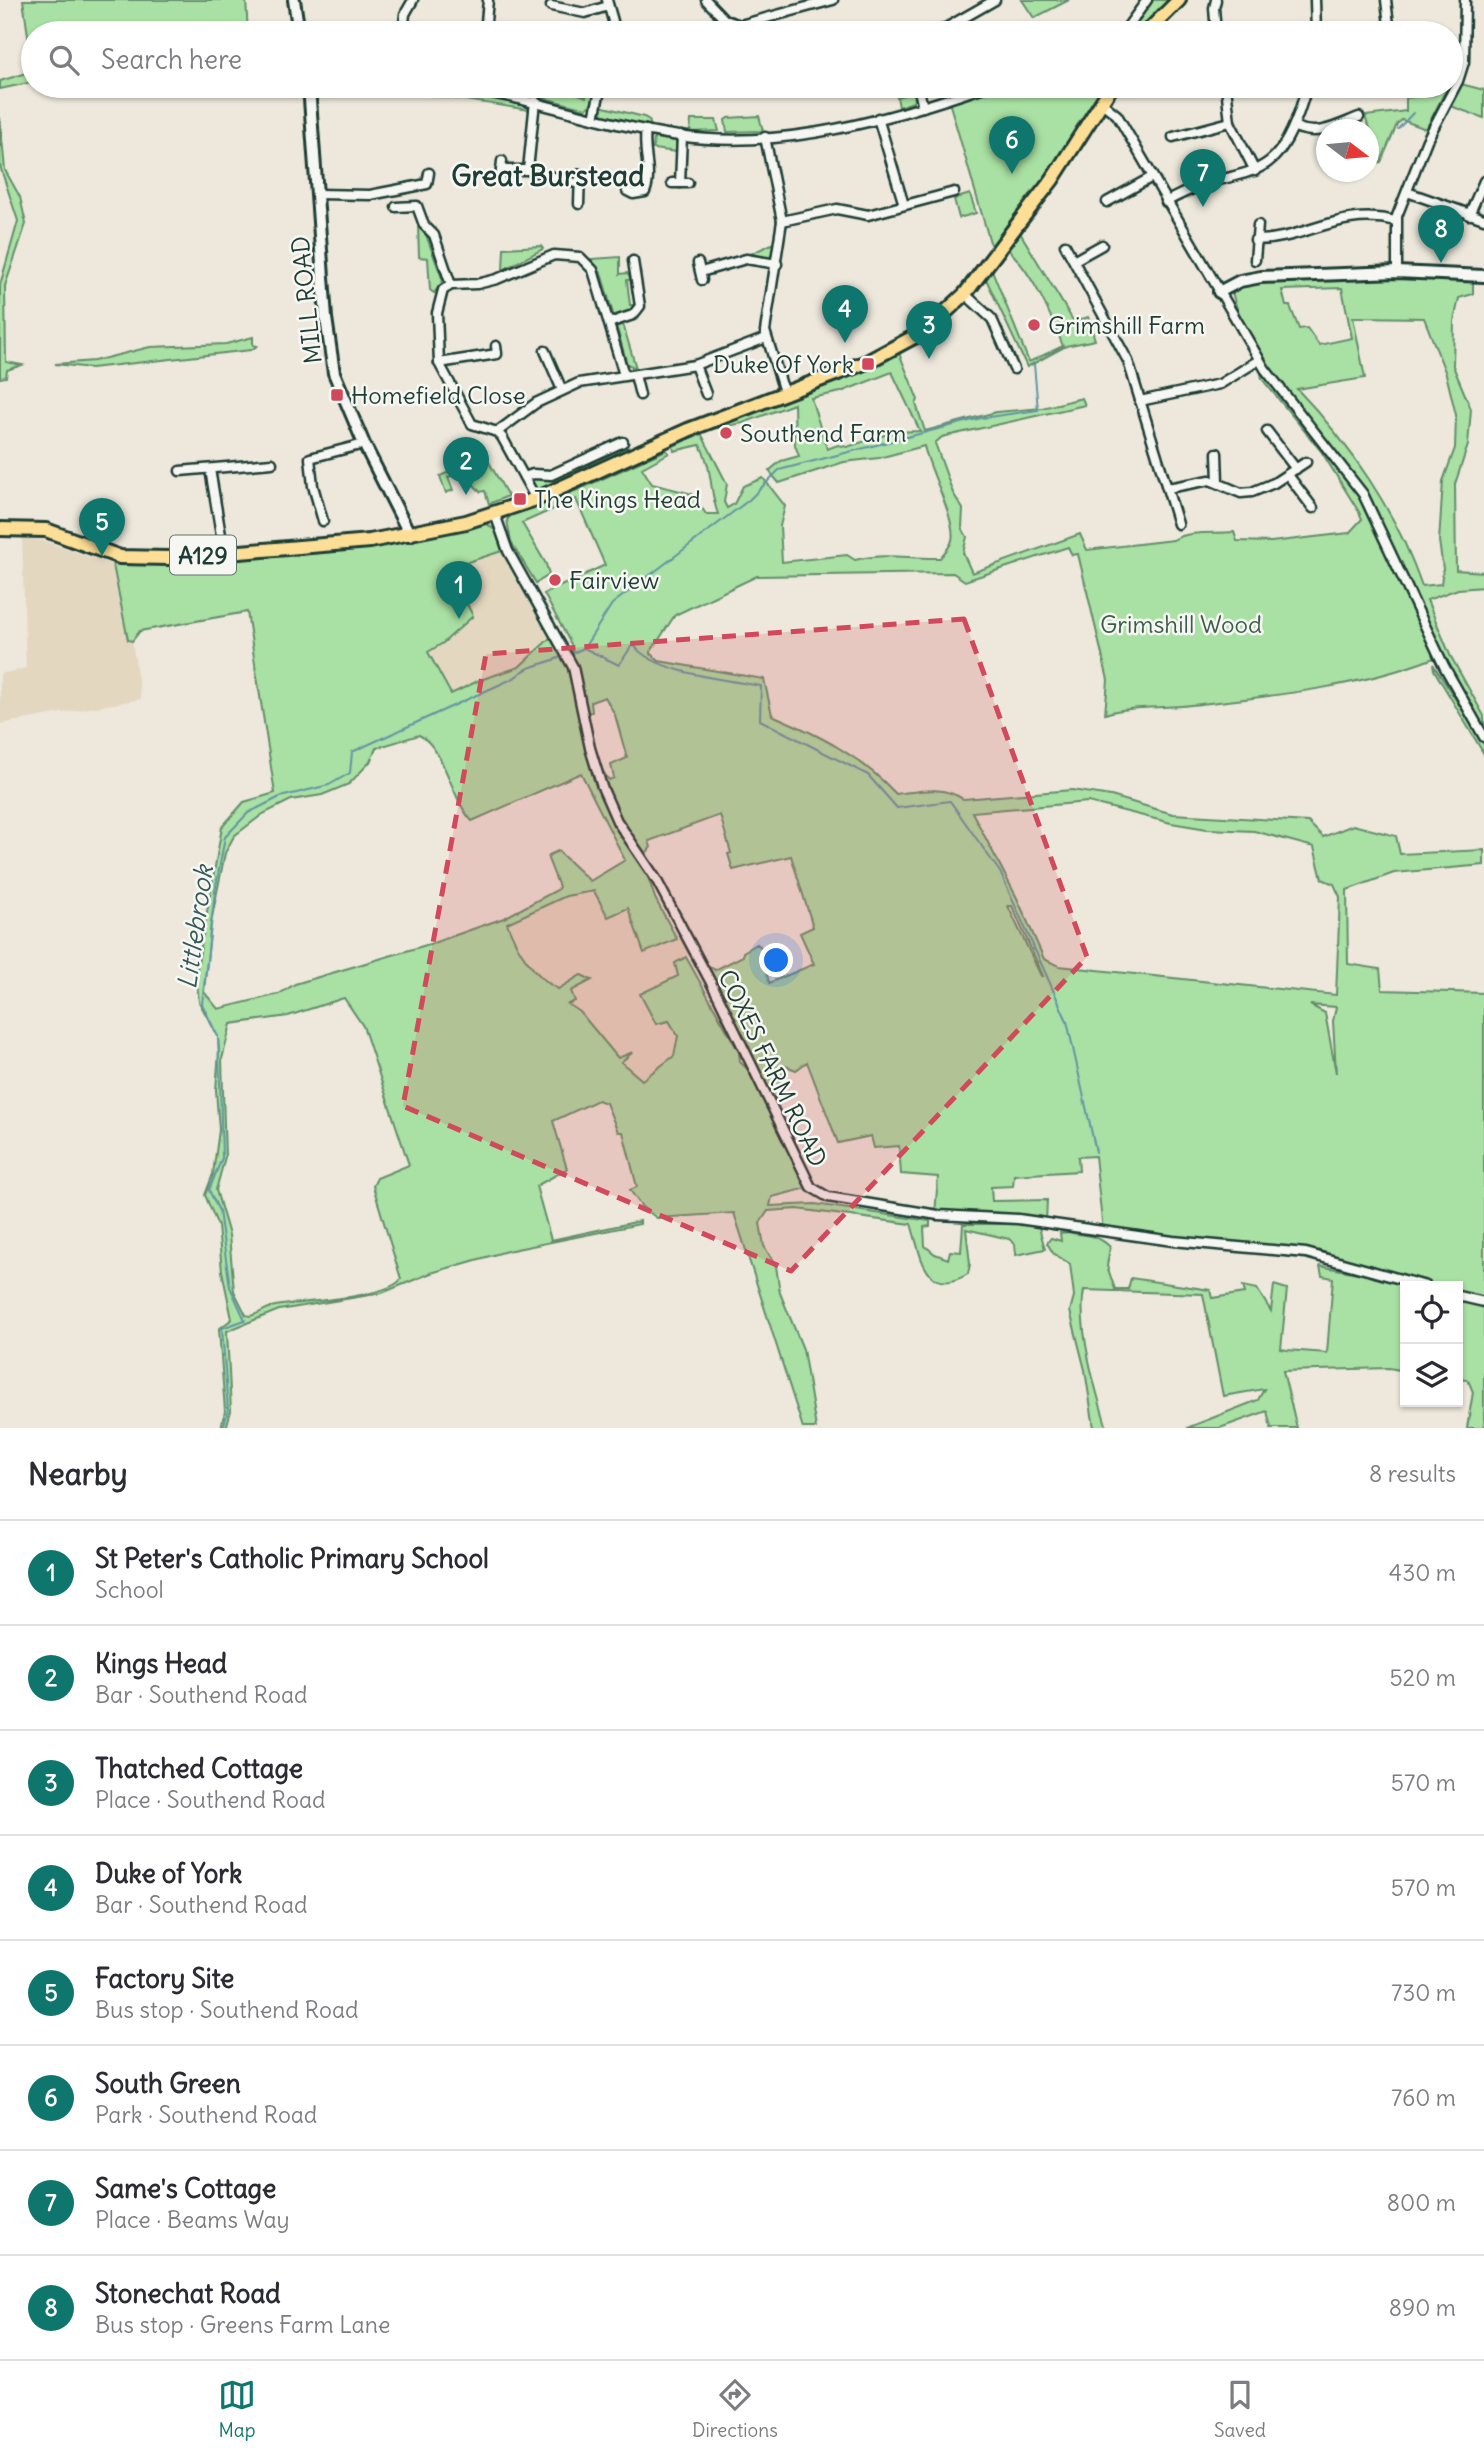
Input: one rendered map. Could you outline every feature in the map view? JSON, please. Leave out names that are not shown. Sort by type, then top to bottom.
[{"type":"main road","points":[[1158,21],[1178,0]]},
{"type":"main road","name":"A129","points":[[0,529],[46,530],[120,556],[161,558],[356,543],[410,535],[495,514],[536,499],[688,430],[837,375],[898,347],[941,319],[965,293],[1052,180],[1105,98]]},
{"type":"street","points":[[294,0],[297,21]]},
{"type":"street","points":[[486,21],[488,0]]},
{"type":"street","points":[[706,0],[728,21]]},
{"type":"street","points":[[755,21],[833,0]]},
{"type":"street","points":[[975,0],[980,9]]},
{"type":"street","points":[[958,21],[995,0]]},
{"type":"street","points":[[1132,21],[1147,0]]},
{"type":"street","points":[[1215,21],[1216,0]]},
{"type":"street","points":[[1315,0],[1316,21]]},
{"type":"street","points":[[1386,0],[1389,21]]},
{"type":"street","points":[[1463,65],[1465,0]]},
{"type":"street","points":[[404,21],[405,14],[413,1]]},
{"type":"street","points":[[551,6],[585,13],[608,3],[613,21]]},
{"type":"street","name":"MILL ROAD","points":[[310,98],[328,349],[338,386],[410,535]]},
{"type":"street","points":[[523,98],[594,118],[682,136],[765,137],[878,118],[950,98]]},
{"type":"street","points":[[594,118],[598,98]]},
{"type":"street","points":[[921,98],[923,107]]},
{"type":"street","points":[[1227,98],[1230,122],[1255,171]]},
{"type":"street","points":[[1166,202],[1199,185],[1255,171],[1283,150],[1303,98]]},
{"type":"street","points":[[1397,272],[1396,221],[1427,140],[1449,98]]},
{"type":"street","points":[[528,170],[535,101]]},
{"type":"street","points":[[1102,103],[1117,115],[1259,360],[1363,494],[1444,666],[1484,737]]},
{"type":"street","points":[[1294,127],[1308,132],[1320,132],[1359,117]]},
{"type":"street","points":[[878,118],[904,205]]},
{"type":"street","points":[[1173,136],[1230,122]]},
{"type":"street","points":[[627,191],[633,194],[645,192],[648,184],[643,143],[646,130]]},
{"type":"street","points":[[680,183],[682,136]]},
{"type":"street","points":[[765,137],[782,221],[777,264],[767,311],[766,338],[785,394]]},
{"type":"street","points":[[500,180],[502,165],[579,184]]},
{"type":"street","points":[[317,194],[370,195],[392,192],[427,184],[429,173]]},
{"type":"street","points":[[579,204],[580,174]]},
{"type":"street","points":[[1107,202],[1152,177]]},
{"type":"street","points":[[1469,215],[1484,181]]},
{"type":"street","points":[[782,221],[837,209],[868,215],[940,198],[954,192]]},
{"type":"street","points":[[1407,192],[1484,219]]},
{"type":"street","points":[[940,198],[942,209]]},
{"type":"street","points":[[396,208],[417,206],[424,225],[434,235],[434,242],[451,285]]},
{"type":"street","points":[[1255,240],[1279,238],[1360,216],[1396,221]]},
{"type":"street","points":[[1255,260],[1258,225]]},
{"type":"street","points":[[1065,245],[1122,346],[1168,488],[1172,516],[1178,524]]},
{"type":"street","points":[[1075,260],[1102,245]]},
{"type":"street","points":[[536,499],[497,432],[472,424],[439,362],[438,301],[443,290],[451,285],[477,284],[563,253],[586,261],[593,270],[624,375]]},
{"type":"street","points":[[700,271],[746,259],[777,264]]},
{"type":"street","points":[[609,323],[634,315],[640,306],[633,261]]},
{"type":"street","points":[[1219,292],[1250,278],[1397,272],[1484,276]]},
{"type":"street","points":[[965,293],[992,319],[1014,369]]},
{"type":"street","points":[[497,432],[536,403],[562,390],[597,379],[695,365],[766,338]]},
{"type":"street","points":[[439,362],[496,354],[496,346]]},
{"type":"street","points":[[545,351],[562,390]]},
{"type":"street","points":[[1140,401],[1220,384],[1259,360]]},
{"type":"street","points":[[695,365],[706,394]]},
{"type":"street","points":[[635,374],[640,395]]},
{"type":"street","points":[[1267,431],[1296,469]]},
{"type":"street","points":[[524,477],[533,474],[551,475],[623,442]]},
{"type":"street","points":[[323,521],[313,486],[310,458],[364,444]]},
{"type":"street","points":[[1217,453],[1219,482]]},
{"type":"street","points":[[1168,488],[1210,481],[1219,482],[1241,493],[1252,492],[1288,475],[1306,462]]},
{"type":"street","points":[[180,471],[272,463]]},
{"type":"street","points":[[210,469],[224,553]]},
{"type":"street","points":[[1288,475],[1313,508]]},
{"type":"street","name":"COXES FARM ROAD","points":[[495,514],[508,551],[573,667],[590,748],[602,787],[617,821],[656,879],[719,998],[811,1187],[828,1197],[938,1215],[1018,1219],[1173,1241],[1306,1253],[1408,1281]]},
{"type":"street","points":[[1463,1297],[1484,1302]]},
{"type":"highlighted area","points":[[964,619],[1087,957],[791,1271],[403,1106],[486,654]]},
{"type":"shaded area","points":[[22,536],[45,541],[113,565],[128,640],[132,641],[141,699],[0,724],[0,674],[26,668]]},
{"type":"shaded area","points":[[503,552],[557,652],[418,716],[440,570]]},
{"type":"shaded area","points":[[594,890],[628,907],[644,953],[686,936],[695,952],[675,962],[679,976],[669,1020],[678,1036],[674,1056],[642,1080],[620,1062],[631,1054],[618,1058],[567,1003],[570,991],[587,983],[558,989],[547,984],[526,959],[506,924],[566,896]]},
{"type":"green space","points":[[23,0],[246,0],[247,21],[26,21]]},
{"type":"green space","points":[[1022,0],[1069,0],[1034,18]]},
{"type":"green space","points":[[1153,0],[1173,0],[1150,21],[1138,21]]},
{"type":"green space","points":[[21,75],[21,85],[0,89],[0,81]]},
{"type":"green space","points":[[1463,85],[1484,90],[1484,118],[1450,106],[1454,98],[1463,98]]},
{"type":"green space","points":[[454,98],[489,98],[525,104],[529,110]]},
{"type":"green space","points":[[544,98],[593,98],[586,109]]},
{"type":"green space","points":[[897,98],[915,98],[913,102],[899,107]]},
{"type":"green space","points":[[948,98],[1104,98],[994,256]]},
{"type":"green space","points":[[1406,98],[1442,98],[1426,129],[1402,120],[1397,124],[1381,162],[1379,119],[1366,119],[1365,116],[1406,111]]},
{"type":"green space","points":[[600,106],[644,117],[649,120],[651,127],[603,115]]},
{"type":"green space","points":[[759,116],[763,131],[727,132],[725,120],[728,118]]},
{"type":"green space","points":[[0,117],[5,170],[20,197],[26,224],[5,286],[6,362],[22,365],[7,370],[6,377],[0,378],[0,285],[18,221],[0,166]]},
{"type":"green space","points":[[691,120],[716,120],[719,131],[690,132]]},
{"type":"green space","points":[[654,138],[676,141],[677,152],[653,149]]},
{"type":"green space","points":[[970,194],[976,213],[959,218],[954,199]]},
{"type":"green space","points":[[422,224],[443,281],[434,293],[430,290],[428,258],[419,257],[418,225]]},
{"type":"green space","points":[[1019,231],[1074,322],[1088,317],[1095,340],[1066,346],[1027,367],[986,279],[992,270],[1029,362],[1063,346],[1034,283],[1009,250],[993,269]]},
{"type":"green space","points":[[776,242],[774,260],[746,256]]},
{"type":"green space","points":[[541,246],[543,249],[503,270],[504,248]]},
{"type":"green space","points":[[620,257],[620,274],[627,273],[633,279],[627,280],[630,305],[636,305],[633,313],[614,317],[601,273],[591,259]]},
{"type":"green space","name":"Grimshill Wood","points":[[1360,276],[1473,278],[1473,294],[1459,298],[1454,321],[1453,366],[1471,409],[1468,445],[1455,484],[1456,570],[1484,572],[1484,587],[1458,589],[1427,600],[1450,655],[1484,716],[1484,731],[1403,586],[1434,658],[1345,684],[1252,698],[1126,709],[1105,714],[1108,680],[1078,554],[1072,555],[1068,547],[965,581],[953,573],[757,576],[675,615],[650,653],[659,661],[764,679],[772,715],[806,730],[854,758],[896,794],[939,790],[963,799],[1072,790],[1111,796],[1173,814],[1308,822],[1323,837],[1353,825],[1396,836],[1400,854],[1484,850],[1484,865],[1394,873],[1347,890],[1348,964],[1380,969],[1382,990],[1484,993],[1484,1302],[1463,1297],[1463,1281],[1409,1281],[1340,1260],[1103,1231],[1095,1156],[1078,1157],[1079,1171],[1014,1175],[1013,1186],[991,1187],[992,1201],[1047,1200],[1046,1222],[935,1214],[938,1177],[901,1174],[899,1146],[874,1148],[871,1136],[838,1143],[807,1062],[796,1070],[786,1066],[777,1097],[768,1101],[811,1187],[772,1197],[770,1206],[815,1204],[930,1221],[930,1226],[924,1227],[925,1246],[948,1259],[950,1251],[961,1252],[963,1224],[1038,1224],[1045,1249],[1016,1255],[1015,1244],[1009,1239],[966,1229],[970,1264],[968,1274],[953,1281],[942,1281],[933,1278],[927,1270],[911,1224],[797,1209],[768,1211],[760,1223],[764,1246],[776,1266],[780,1293],[803,1349],[816,1428],[803,1428],[734,1213],[657,1218],[642,1207],[630,1190],[637,1187],[623,1132],[618,1132],[606,1103],[598,1100],[553,1121],[567,1169],[536,1186],[551,1240],[640,1221],[640,1224],[507,1251],[431,1273],[382,1293],[279,1310],[227,1331],[231,1411],[226,1428],[221,1428],[225,1411],[219,1329],[232,1319],[222,1271],[218,1226],[205,1195],[213,1174],[219,1130],[216,1090],[219,1051],[218,1037],[199,1002],[196,974],[222,827],[244,802],[275,793],[247,612],[140,631],[132,641],[128,640],[113,565],[122,562],[168,564],[487,524],[496,531],[502,551],[449,568],[473,616],[443,643],[428,652],[451,694],[480,680],[519,667],[550,638],[565,659],[598,772],[602,770],[609,780],[614,778],[611,765],[627,758],[615,715],[605,697],[591,702],[592,712],[585,713],[571,644],[544,594],[605,565],[576,499],[522,523],[546,564],[549,575],[536,583],[511,542],[507,520],[513,513],[580,489],[666,450],[669,453],[642,468],[652,484],[692,494],[706,514],[718,514],[707,462],[700,445],[674,451],[673,446],[701,433],[727,484],[724,502],[727,508],[734,504],[743,486],[763,478],[785,506],[780,526],[782,562],[847,555],[855,560],[887,556],[940,558],[950,545],[952,532],[947,508],[924,446],[879,458],[844,462],[779,483],[769,471],[781,461],[799,456],[795,445],[794,404],[743,423],[712,429],[899,353],[918,400],[916,404],[925,431],[996,412],[1042,408],[1082,398],[1085,405],[942,437],[935,443],[953,493],[963,509],[962,528],[967,537],[963,553],[972,573],[1080,534],[1087,550],[1173,540],[1202,533],[1234,532],[1237,541],[1271,542],[1349,533],[1362,519],[1359,512],[1321,451],[1262,379],[1259,360],[1364,493],[1271,372],[1255,347],[1232,292],[1234,288],[1253,280]],"holes":[[[1342,288],[1352,338],[1319,345],[1307,328],[1299,329],[1290,306],[1286,306],[1282,290]],[[1353,317],[1424,318],[1446,374],[1456,415],[1455,448],[1443,481],[1439,541],[1443,569],[1441,584],[1422,586],[1399,532],[1370,481],[1317,410],[1297,389],[1365,378]],[[892,372],[920,431],[894,432],[847,447],[838,445],[827,449],[811,398],[841,392]],[[419,735],[428,742],[442,762],[465,812],[472,821],[581,773],[625,860],[590,881],[558,851],[549,855],[548,859],[559,887],[557,890],[504,918],[433,943],[295,984],[279,994],[218,1009],[204,992],[211,922],[225,853],[234,836],[263,814],[291,800],[322,795],[349,784],[370,762],[376,748]],[[1088,802],[1171,823],[1207,829],[1254,831],[1314,847],[1322,879],[1334,884],[1340,897],[1336,995],[1059,966],[1044,959],[1017,898],[972,812]],[[720,815],[733,870],[791,856],[813,927],[800,933],[814,964],[769,983],[761,947],[757,944],[743,952],[743,956],[715,970],[702,961],[755,1076],[740,1062],[739,1052],[686,957],[675,963],[678,976],[640,994],[656,1024],[669,1021],[678,1036],[674,1056],[642,1080],[621,1062],[633,1052],[618,1058],[580,1012],[568,1004],[575,1001],[571,991],[592,980],[581,975],[558,989],[549,984],[521,952],[511,933],[507,923],[566,896],[594,891],[608,917],[628,908],[644,953],[677,939],[655,898],[642,859],[651,847],[649,841]],[[1008,906],[1012,906],[1041,976]],[[344,998],[363,1026],[409,1165],[377,1178],[373,1186],[401,1279],[393,1285],[362,1295],[275,1306],[250,1316],[246,1315],[234,1291],[229,1235],[216,1190],[225,1157],[222,1059],[231,1024],[288,1016]],[[1310,1005],[1336,1007],[1333,1021],[1336,1073],[1325,1013]]]},
{"type":"green space","points":[[622,321],[636,368],[627,364],[616,325]]},
{"type":"green space","points":[[253,337],[253,345],[257,346],[251,350],[91,368],[55,364],[94,361],[150,347],[226,344]]},
{"type":"green space","points":[[477,441],[508,496],[489,504],[485,491],[480,492],[463,472],[448,477],[453,490],[446,493],[440,476],[467,464],[464,447]]},
{"type":"green space","points":[[626,446],[629,452],[548,487],[537,490],[530,480],[535,477],[551,479]]},
{"type":"green space","points":[[1433,664],[1484,744],[1484,754],[1434,670]]},
{"type":"green space","points":[[1060,1233],[1096,1238],[1110,1247],[1107,1266],[1115,1289],[1128,1289],[1131,1278],[1210,1290],[1212,1298],[1245,1293],[1243,1286],[1257,1289],[1271,1311],[1274,1285],[1287,1289],[1281,1349],[1287,1350],[1327,1353],[1333,1278],[1322,1276],[1320,1266],[1400,1283],[1400,1370],[1389,1368],[1283,1371],[1297,1428],[1271,1428],[1267,1411],[1220,1428],[1187,1428],[1258,1400],[1264,1389],[1223,1396],[1203,1294],[1084,1290],[1085,1340],[1107,1428],[1094,1428],[1085,1370],[1070,1311],[1074,1296],[1070,1264],[1053,1253],[1047,1243],[1051,1238],[1061,1241]]},
{"type":"green space","points":[[1463,1301],[1484,1306],[1484,1428],[1467,1428],[1473,1392],[1468,1380],[1463,1380]]},
{"type":"waterway","points":[[1398,129],[1413,113]]},
{"type":"waterway","name":"Littlebrook","points":[[573,653],[584,648],[612,604],[749,500],[779,470],[981,418],[1038,410],[1034,364]]},
{"type":"waterway","points":[[584,648],[619,665],[633,644],[656,662],[673,668],[711,678],[761,686],[760,720],[868,775],[897,808],[950,801],[1000,872],[1067,1021],[1096,1152]]},
{"type":"waterway","name":"Littlebrook","points":[[223,1428],[228,1411],[222,1328],[245,1320],[230,1287],[219,1211],[209,1190],[222,1158],[220,1081],[218,1037],[202,1004],[215,891],[225,837],[248,813],[280,797],[329,785],[350,773],[352,752],[514,678],[531,667],[561,657]]},
{"type":"place","name":"South Green","points":[[1012,174]]},
{"type":"place","name":"Same's Cottage","points":[[1203,207]]},
{"type":"place","name":"Stonechat Road","points":[[1441,263]]},
{"type":"place","name":"Grimshill Farm","points":[[1034,325]]},
{"type":"place","name":"Duke of York","points":[[845,343]]},
{"type":"place","name":"Thatched Cottage","points":[[929,359]]},
{"type":"place","name":"Duke Of York","points":[[868,364]]},
{"type":"place","name":"Homefield Close","points":[[337,395]]},
{"type":"place","name":"Southend Farm","points":[[726,433]]},
{"type":"place","name":"Kings Head","points":[[466,495]]},
{"type":"place","name":"The Kings Head","points":[[520,499]]},
{"type":"place","name":"Factory Site","points":[[102,556]]},
{"type":"place","name":"Fairview","points":[[555,580]]},
{"type":"place","name":"St Peter's Catholic Primary School","points":[[459,619]]},
{"type":"district","name":"Great Burstead","points":[[548,176]]}]
